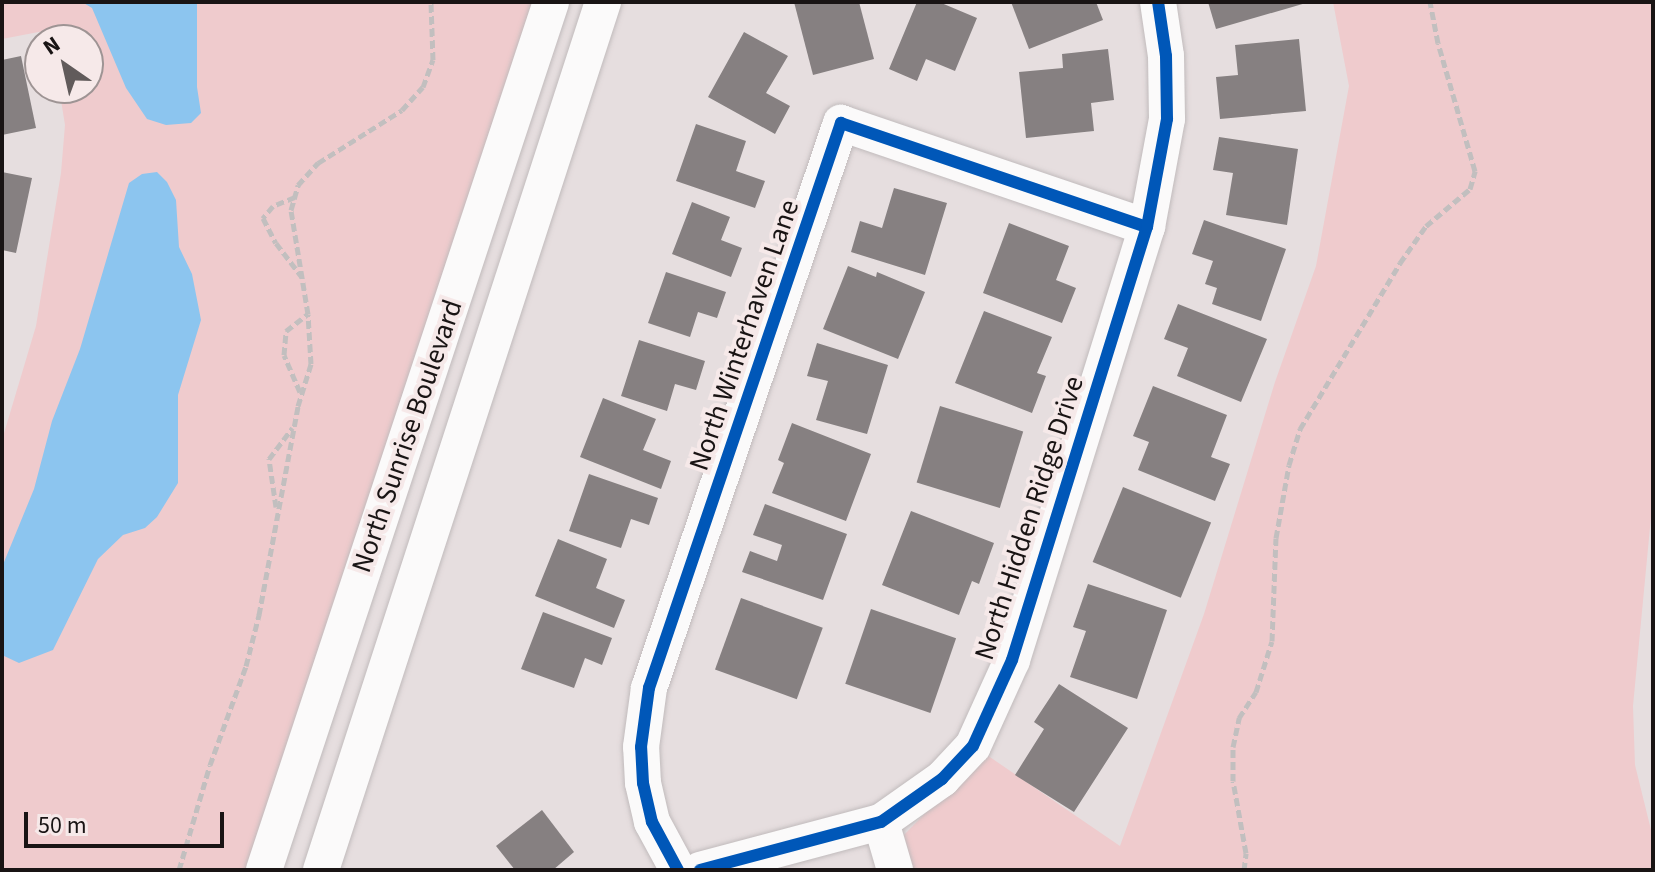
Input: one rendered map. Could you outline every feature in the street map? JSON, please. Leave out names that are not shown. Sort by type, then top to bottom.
[{"type":"street","name":"North Sunrise Boulevard","points":[[264,870],[551,2]]},
{"type":"street","name":"North Sunrise Boulevard","points":[[321,870],[603,2]]},
{"type":"street","name":"North Hidden Ridge Drive","points":[[700,870],[881,822],[942,779],[973,746],[1012,660],[1147,227],[1167,119],[1166,56],[1158,2]]},
{"type":"street","name":"North Winterhaven Lane","points":[[678,870],[652,822],[643,783],[641,747],[649,688],[841,123],[1147,227]]},
{"type":"street","points":[[881,822],[895,870]]},
{"type":"path","points":[[179,870],[210,765],[246,666],[259,615],[294,425],[311,364],[308,314],[291,210],[298,185],[318,163],[402,110],[423,87],[433,60],[431,2]]},
{"type":"path","points":[[1244,870],[1246,853],[1233,781],[1233,747],[1239,718],[1256,692],[1272,641],[1276,538],[1289,465],[1300,429],[1400,263],[1426,226],[1470,189],[1475,171],[1438,43],[1430,2]]},
{"type":"path","points":[[295,197],[273,206],[263,218],[276,243],[302,278]]},
{"type":"path","points":[[301,393],[284,355],[286,331],[308,314]]},
{"type":"path","points":[[276,512],[269,459],[294,425]]},
{"type":"shaded area","points":[[2,2],[536,2],[247,870],[2,870],[2,440],[36,326],[61,173],[65,125],[62,104],[104,104],[104,24],[24,24],[24,35],[2,39]]},
{"type":"shaded area","points":[[1333,2],[1653,2],[1653,496],[1633,706],[1635,765],[1653,838],[1653,870],[908,870],[902,837],[984,753],[1120,846],[1204,614],[1275,382],[1316,266],[1349,86]]},
{"type":"water","points":[[82,2],[197,2],[197,87],[201,113],[191,123],[166,125],[147,119],[126,88],[104,36],[104,24],[99,24],[92,8]]},
{"type":"water","points":[[157,172],[167,182],[176,200],[179,247],[192,274],[201,320],[178,395],[178,483],[157,517],[145,528],[123,535],[98,559],[53,650],[19,663],[2,655],[2,567],[34,489],[52,421],[80,349],[129,183],[142,174]]},
{"type":"building","points":[[794,2],[859,2],[874,59],[813,75]]},
{"type":"building","points":[[917,2],[939,2],[977,18],[955,71],[926,59],[917,81],[889,69]]},
{"type":"building","points":[[1011,2],[1096,2],[1103,20],[1029,49]]},
{"type":"building","points":[[1208,2],[1306,2],[1306,3],[1216,29]]},
{"type":"building","points":[[744,32],[788,56],[766,93],[790,106],[775,134],[708,97]]},
{"type":"building","points":[[1299,39],[1306,111],[1220,119],[1216,77],[1238,75],[1235,45]]},
{"type":"building","points":[[1108,49],[1114,100],[1091,103],[1094,131],[1026,138],[1019,72],[1063,68],[1062,54]]},
{"type":"building","points":[[21,56],[24,104],[31,104],[36,128],[2,135],[2,60]]},
{"type":"building","points":[[696,124],[746,141],[736,171],[765,181],[755,208],[676,181]]},
{"type":"building","points":[[1219,137],[1298,149],[1287,225],[1226,215],[1233,173],[1213,170]]},
{"type":"building","points":[[2,172],[32,178],[16,253],[2,250]]},
{"type":"building","points":[[894,188],[947,203],[925,275],[851,252],[860,221],[882,228]]},
{"type":"building","points":[[692,202],[730,217],[721,240],[742,248],[731,277],[672,254]]},
{"type":"building","points":[[1204,220],[1286,249],[1261,321],[1212,304],[1217,288],[1205,284],[1213,261],[1192,254]]},
{"type":"building","points":[[1009,223],[1069,246],[1056,280],[1076,288],[1062,323],[983,293]]},
{"type":"building","points":[[848,266],[876,277],[877,272],[925,292],[898,359],[823,329]]},
{"type":"building","points":[[666,272],[726,292],[717,318],[698,312],[690,337],[648,323]]},
{"type":"building","points":[[1178,304],[1267,339],[1241,402],[1177,376],[1188,348],[1164,339]]},
{"type":"building","points":[[984,311],[1052,337],[1037,373],[1046,376],[1032,413],[955,383]]},
{"type":"building","points":[[639,340],[705,361],[696,390],[675,384],[667,411],[621,396]]},
{"type":"building","points":[[817,343],[888,365],[867,434],[816,420],[828,381],[807,376]]},
{"type":"building","points":[[1153,386],[1227,415],[1211,457],[1230,464],[1215,501],[1138,470],[1149,442],[1133,436]]},
{"type":"building","points":[[603,398],[656,419],[643,450],[671,461],[661,489],[580,457]]},
{"type":"building","points":[[940,406],[1023,431],[1000,508],[917,483]]},
{"type":"building","points":[[792,423],[871,454],[846,521],[772,493],[784,463],[778,460]]},
{"type":"building","points":[[589,474],[658,498],[649,525],[631,519],[621,548],[569,531]]},
{"type":"building","points":[[1123,487],[1211,523],[1181,598],[1093,562]]},
{"type":"building","points":[[765,504],[847,534],[823,600],[742,572],[750,551],[777,561],[782,545],[753,535]]},
{"type":"building","points":[[911,511],[994,543],[979,584],[972,581],[959,615],[882,585]]},
{"type":"building","points":[[558,539],[607,559],[596,588],[625,600],[614,628],[535,596]]},
{"type":"building","points":[[1088,584],[1167,610],[1137,699],[1070,677],[1086,631],[1073,627]]},
{"type":"building","points":[[741,598],[823,628],[797,699],[715,669]]},
{"type":"building","points":[[871,609],[956,638],[930,713],[845,684]]},
{"type":"building","points":[[543,612],[612,638],[602,665],[585,658],[574,688],[521,669]]},
{"type":"building","points":[[1059,684],[1128,728],[1074,812],[1015,775],[1044,729],[1034,722]]},
{"type":"building","points":[[542,810],[574,852],[553,870],[515,870],[496,846]]},
{"type":"cycle path","points":[[700,870],[881,822],[942,779],[973,746],[1012,660],[1147,227],[1167,119],[1166,56],[1158,2]]},
{"type":"cycle path","points":[[678,870],[652,822],[643,783],[641,747],[649,688],[841,123],[1147,227]]}]
